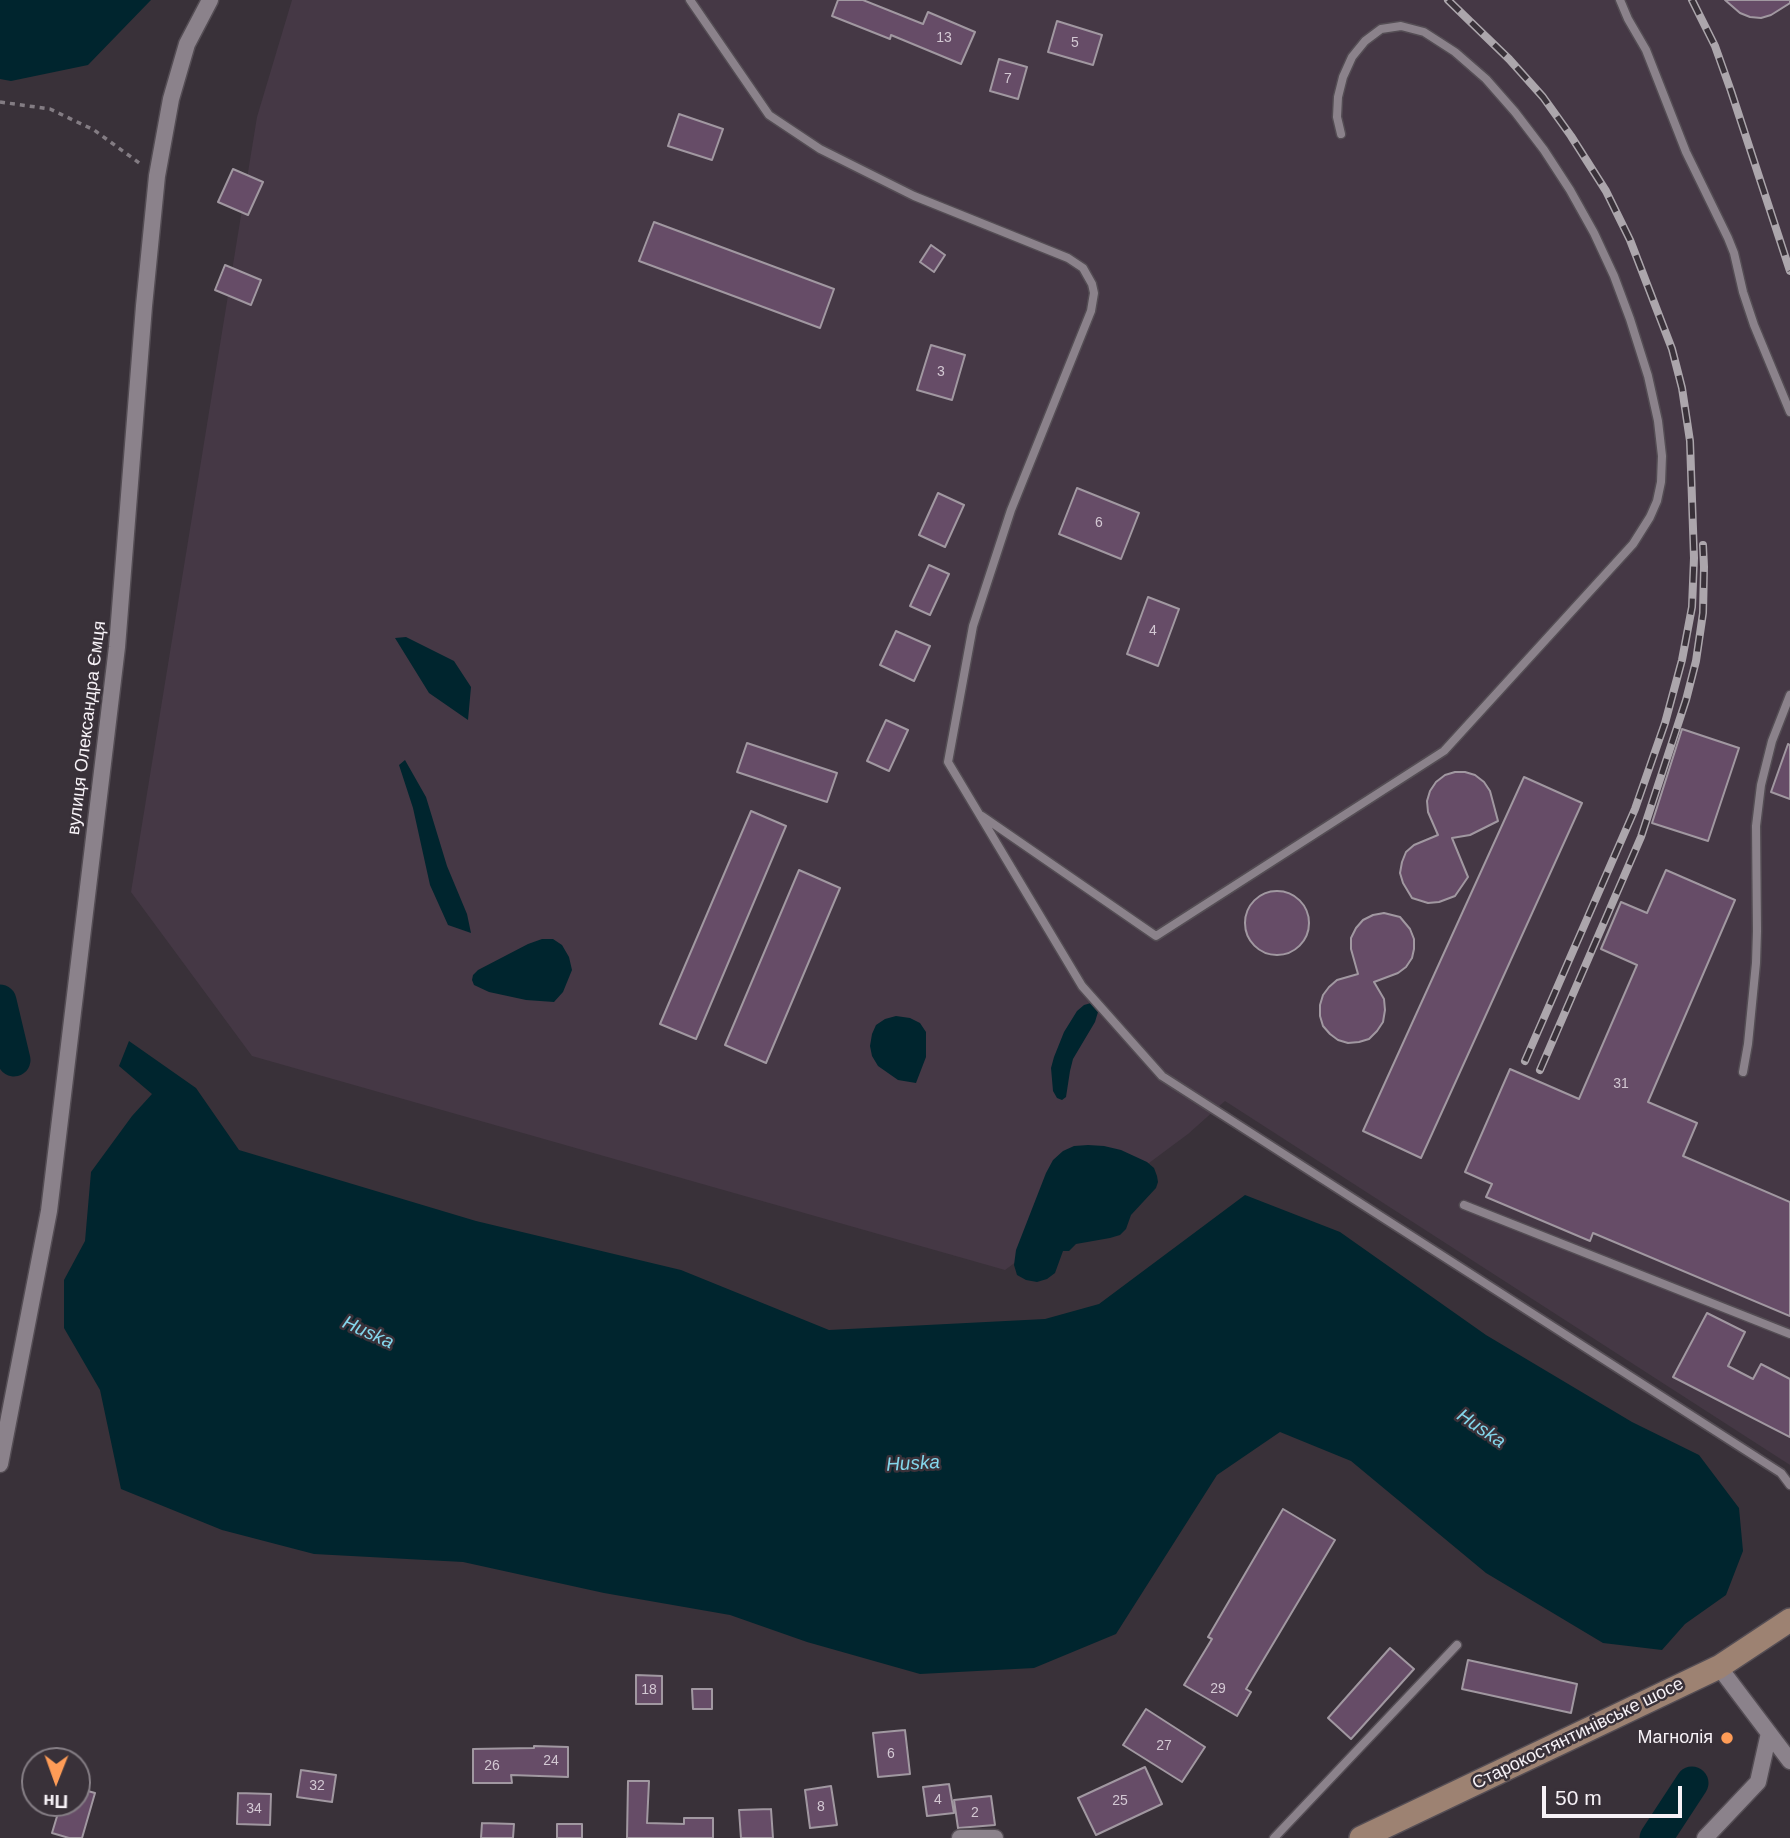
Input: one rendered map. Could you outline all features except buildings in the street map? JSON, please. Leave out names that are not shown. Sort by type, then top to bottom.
[{"type":"main road","name":"Старокостянтинівське шосе","points":[[1361,1838],[1719,1667],[1790,1620]]},
{"type":"street","name":"вулиця Олександра Ємця","points":[[0,1464],[49,1211],[117,647],[157,176],[172,99],[187,44],[210,0]]},
{"type":"street","points":[[1719,1667],[1790,1761]]},
{"type":"street","points":[[1705,1838],[1758,1782],[1769,1733]]},
{"type":"street","points":[[960,1838],[995,1838]]},
{"type":"lane","points":[[690,0],[769,115],[820,149],[914,196],[1068,258],[1083,268],[1092,284],[1094,293],[1091,311],[1011,510],[973,626],[948,762],[1082,986],[1162,1076],[1781,1473],[1790,1485]]},
{"type":"lane","points":[[1620,0],[1646,50],[1686,152],[1728,238],[1754,325],[1790,412]]},
{"type":"lane","points":[[980,814],[1156,936],[1444,751],[1633,544],[1650,517],[1661,482],[1662,456],[1658,421],[1630,319],[1614,276],[1582,212],[1544,149],[1515,112],[1486,79],[1455,52],[1424,32],[1401,26],[1381,29],[1365,41],[1352,57],[1338,97],[1337,117],[1341,134]]},
{"type":"lane","points":[[1743,1072],[1756,962],[1755,839],[1759,799],[1772,741],[1790,695]]},
{"type":"lane","points":[[1464,1205],[1790,1334]]},
{"type":"lane","points":[[1274,1838],[1457,1645]]},
{"type":"path","points":[[0,102],[50,110],[94,130],[157,176]]},
{"type":"shaded area","points":[[292,0],[1790,0],[1790,1465],[1225,1101],[1188,1134],[1005,1270],[252,1056],[131,892],[257,117]]},
{"type":"water","points":[[0,0],[151,0],[88,65],[11,81],[0,79]]},
{"type":"water","points":[[406,637],[454,661],[471,687],[468,720],[429,693],[395,638]]},
{"type":"water","points":[[405,760],[426,797],[447,866],[467,914],[471,933],[448,925],[430,885],[413,808],[399,765]]},
{"type":"water","points":[[542,939],[553,939],[562,945],[572,970],[563,992],[554,1002],[526,1000],[489,992],[474,985],[473,975],[478,970]]},
{"type":"water","points":[[1091,1003],[1096,1005],[1098,1012],[1073,1059],[1066,1097],[1062,1100],[1057,1098],[1053,1091],[1051,1068],[1054,1057],[1064,1032],[1077,1011]]},
{"type":"water","points":[[896,1016],[920,1023],[926,1032],[926,1057],[916,1083],[898,1080],[878,1066],[872,1056],[870,1046],[876,1025]]},
{"type":"water","points":[[129,1041],[196,1088],[239,1150],[476,1221],[681,1270],[829,1330],[1045,1319],[1099,1304],[1245,1195],[1340,1232],[1486,1335],[1632,1422],[1699,1455],[1739,1508],[1743,1551],[1726,1595],[1685,1624],[1662,1650],[1603,1643],[1486,1573],[1351,1461],[1280,1432],[1217,1475],[1116,1634],[1034,1668],[920,1674],[807,1642],[730,1615],[604,1593],[463,1562],[314,1554],[222,1530],[121,1489],[100,1390],[64,1328],[64,1280],[85,1241],[91,1172],[132,1116],[152,1094],[119,1066]]},
{"type":"water","points":[[1088,1145],[1121,1150],[1147,1162],[1154,1168],[1157,1176],[1156,1188],[1131,1215],[1126,1229],[1120,1235],[1076,1244],[1069,1251],[1063,1251],[1055,1273],[1047,1279],[1037,1282],[1026,1280],[1017,1275],[1014,1265],[1016,1250],[1046,1173],[1053,1160],[1063,1151],[1074,1146]]},
{"type":"waterway","name":"Huska","points":[[0,1001],[14,1060]]},
{"type":"waterway","name":"Huska","points":[[1656,1838],[1692,1783]]},
{"type":"railway","points":[[1448,0],[1509,59],[1543,97],[1606,191],[1630,240],[1672,349],[1682,388],[1690,441],[1694,558],[1692,607],[1682,660],[1665,723],[1635,809],[1525,1061]]},
{"type":"railway","points":[[1692,0],[1715,46],[1790,271]]},
{"type":"railway","points":[[1540,1070],[1641,837],[1686,700],[1696,661],[1703,613],[1703,545]]},
{"type":"place","name":"Магнолія","points":[[1727,1738]]}]
